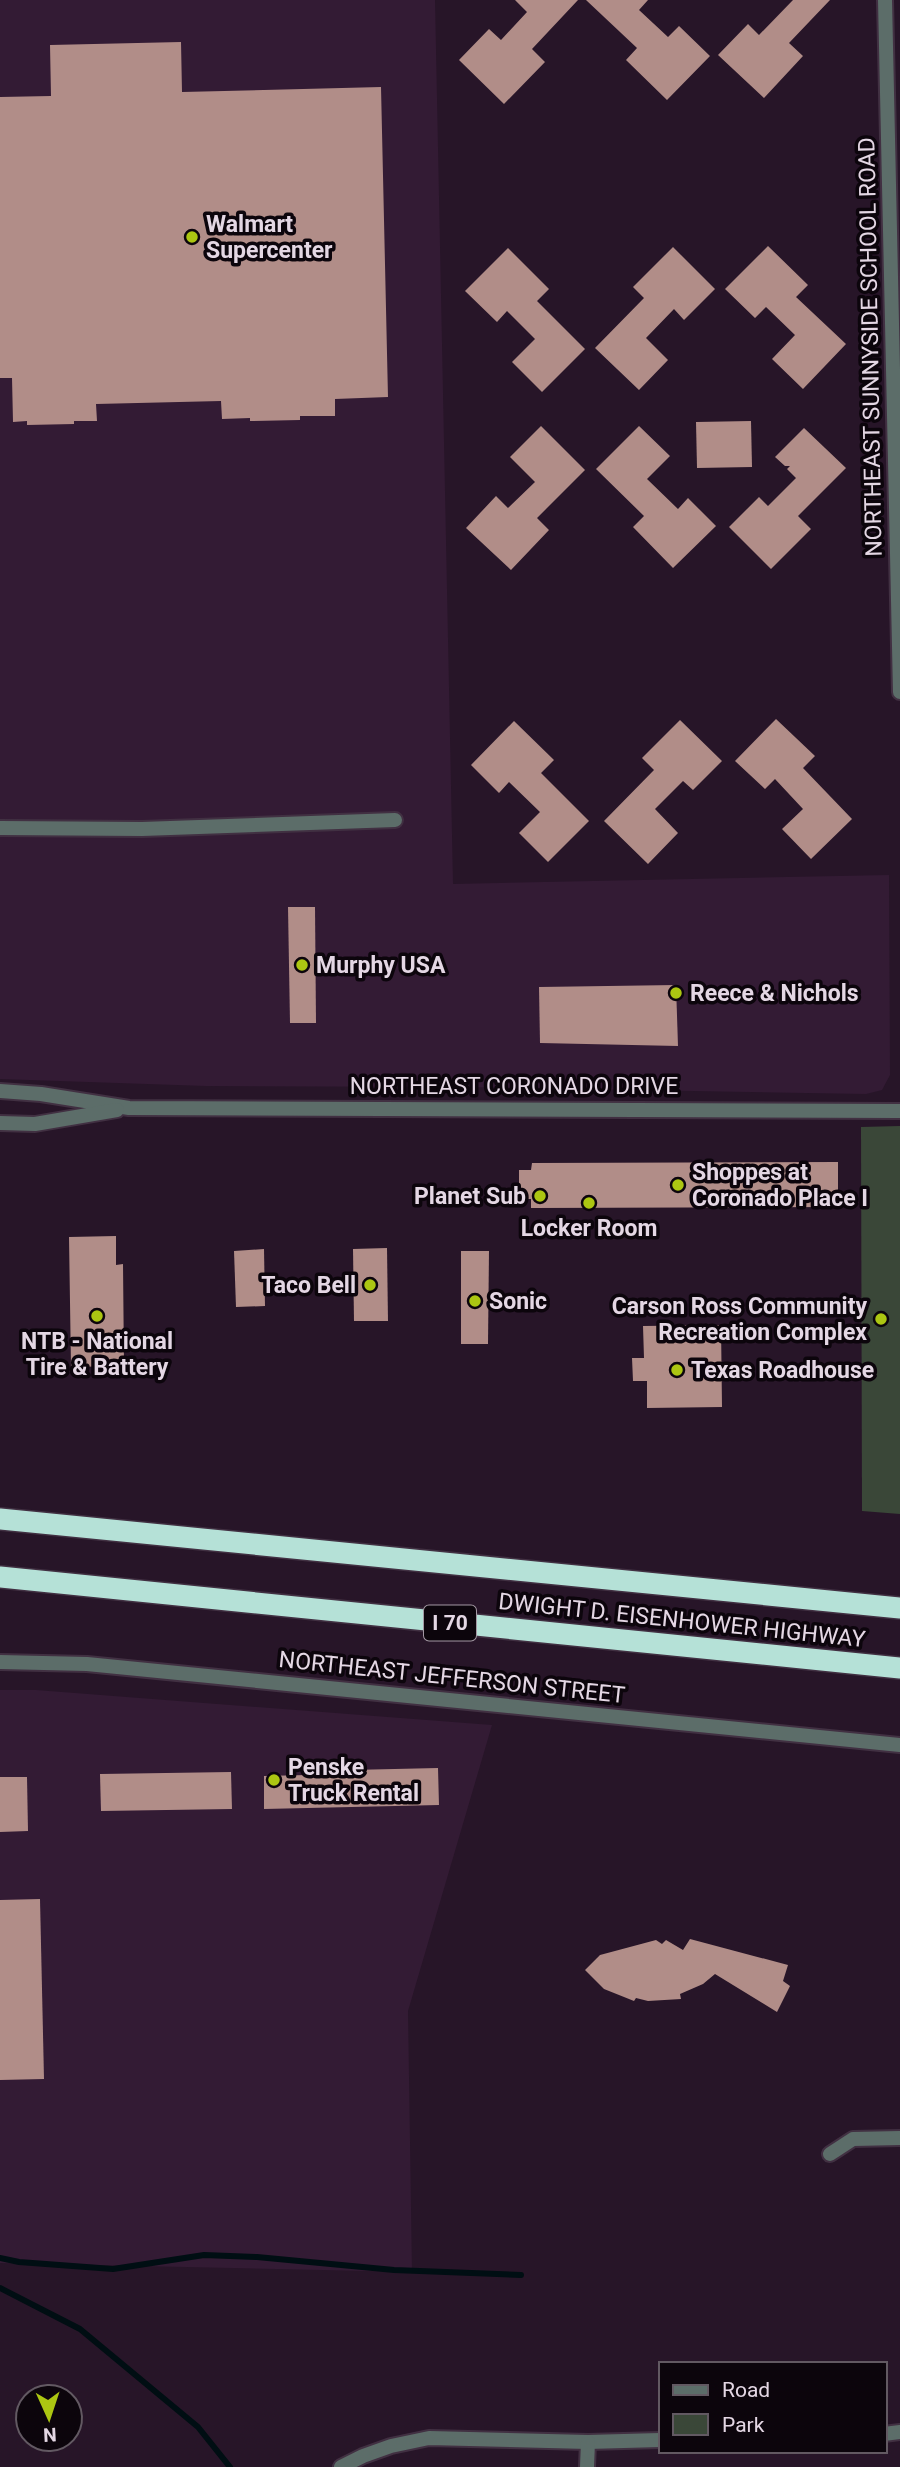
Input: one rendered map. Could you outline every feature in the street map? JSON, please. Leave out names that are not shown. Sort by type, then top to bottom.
[{"type":"highway","name":"DWIGHT D. EISENHOWER HIGHWAY","points":[[0,1519],[900,1608]]},
{"type":"highway","name":"DWIGHT D. EISENHOWER HIGHWAY","points":[[0,1577],[900,1668]]},
{"type":"street","name":"NORTHEAST SUNNYSIDE SCHOOL ROAD","points":[[885,0],[896,307],[900,692]]},
{"type":"street","points":[[0,828],[142,828],[395,820]]},
{"type":"street","name":"NORTHEAST CORONADO DRIVE","points":[[0,1091],[41,1094],[129,1108],[900,1111]]},
{"type":"street","name":"NORTHEAST CORONADO DRIVE","points":[[0,1123],[35,1124],[129,1108]]},
{"type":"street","name":"NORTHEAST JEFFERSON STREET","points":[[0,1662],[87,1664],[900,1745]]},
{"type":"street","points":[[830,2154],[853,2139],[900,2138]]},
{"type":"street","points":[[341,2467],[391,2446],[429,2438],[588,2442],[659,2440]]},
{"type":"street","points":[[587,2467],[588,2442]]},
{"type":"shaded area","points":[[0,0],[435,0],[453,884],[889,875],[890,1075],[882,1090],[866,1094],[206,1086],[0,1079]]},
{"type":"shaded area","points":[[0,1690],[36,1690],[492,1725],[408,2011],[412,2272],[0,2263]]},
{"type":"green space","name":"Carson Ross Community Recreation Complex","points":[[900,1126],[900,1514],[862,1511],[861,1127]]},
{"type":"building","points":[[515,0],[578,0],[532,49],[545,62],[504,104],[459,60],[489,29],[501,40],[527,12]]},
{"type":"building","points":[[586,0],[648,0],[639,10],[668,37],[679,26],[710,56],[667,100],[626,60],[637,48]]},
{"type":"building","points":[[793,0],[830,0],[789,43],[803,56],[764,98],[718,55],[748,24],[759,35]]},
{"type":"building","name":"Walmart Supercenter","points":[[181,42],[182,92],[381,87],[388,397],[335,399],[335,416],[300,416],[300,420],[222,419],[221,401],[96,404],[97,421],[27,425],[27,421],[13,422],[12,378],[0,378],[0,97],[51,96],[50,45]]},
{"type":"building","points":[[768,246],[808,285],[796,297],[846,344],[803,389],[772,359],[795,335],[766,307],[755,318],[725,289]]},
{"type":"building","points":[[673,247],[715,289],[684,320],[674,309],[646,338],[668,360],[639,390],[595,348],[644,298],[633,287]]},
{"type":"building","points":[[508,248],[549,289],[537,301],[585,349],[542,392],[512,362],[535,339],[507,311],[497,322],[465,291]]},
{"type":"building","points":[[751,421],[752,467],[697,468],[696,422]]},
{"type":"building","points":[[541,426],[585,470],[537,518],[549,530],[511,570],[466,528],[496,496],[508,508],[535,482],[510,457]]},
{"type":"building","points":[[639,426],[670,456],[647,479],[678,509],[688,498],[716,526],[673,568],[633,527],[644,516],[596,469]]},
{"type":"building","points":[[804,428],[846,468],[798,516],[811,529],[771,569],[729,527],[759,497],[768,506],[796,478],[787,469],[790,466],[785,466],[775,457]]},
{"type":"building","points":[[776,719],[815,756],[803,768],[852,819],[811,859],[782,829],[803,809],[775,779],[765,789],[735,761]]},
{"type":"building","points":[[680,720],[722,761],[693,790],[683,781],[655,809],[678,833],[648,864],[604,821],[654,770],[642,758]]},
{"type":"building","points":[[514,721],[554,760],[541,773],[589,821],[548,862],[519,833],[540,812],[509,782],[499,793],[471,765]]},
{"type":"building","name":"Murphy USA","points":[[288,907],[315,907],[316,1023],[290,1023]]},
{"type":"building","points":[[676,985],[678,1046],[540,1043],[539,987]]},
{"type":"building","name":"Shoppes at Coronado Place I","points":[[838,1162],[838,1207],[531,1208],[531,1199],[519,1199],[519,1170],[531,1170],[532,1163]]},
{"type":"building","name":"NTB - National Tire & Battery","points":[[116,1236],[116,1265],[123,1264],[124,1366],[71,1367],[69,1237]]},
{"type":"building","name":"Taco Bell","points":[[387,1248],[388,1321],[354,1321],[353,1249]]},
{"type":"building","points":[[264,1249],[265,1306],[236,1307],[234,1251]]},
{"type":"building","name":"Sonic","points":[[461,1251],[489,1251],[488,1344],[461,1344]]},
{"type":"building","name":"Texas Roadhouse","points":[[721,1325],[722,1407],[647,1408],[647,1381],[633,1381],[632,1358],[644,1358],[643,1326]]},
{"type":"building","points":[[438,1768],[439,1805],[264,1809],[264,1776],[307,1775],[307,1771]]},
{"type":"building","points":[[231,1772],[232,1809],[101,1811],[100,1774]]},
{"type":"building","points":[[0,1777],[27,1777],[28,1831],[0,1832]]},
{"type":"building","points":[[40,1899],[44,2079],[0,2080],[0,1900]]},
{"type":"building","points":[[690,1939],[788,1965],[783,1981],[790,1986],[777,2012],[715,1974],[703,1984],[680,1994],[681,1999],[648,2001],[636,1998],[634,2001],[604,1989],[585,1970],[600,1955],[656,1940],[662,1944],[666,1940],[683,1950]]},
{"type":"waterway","points":[[0,2258],[19,2262],[113,2269],[204,2255],[257,2257],[394,2270],[521,2275]]},
{"type":"waterway","points":[[0,2288],[80,2329],[198,2427],[230,2467]]},
{"type":"place","name":"Walmart Supercenter","points":[[192,237]]},
{"type":"place","name":"Murphy USA","points":[[302,965]]},
{"type":"place","name":"Reece & Nichols","points":[[676,993]]},
{"type":"place","name":"Shoppes at Coronado Place I","points":[[678,1185]]},
{"type":"place","name":"Planet Sub","points":[[540,1196]]},
{"type":"place","name":"Locker Room","points":[[589,1203]]},
{"type":"place","name":"Taco Bell","points":[[370,1285]]},
{"type":"place","name":"Sonic","points":[[475,1301]]},
{"type":"place","name":"NTB - National Tire & Battery","points":[[97,1316]]},
{"type":"place","name":"Carson Ross Community Recreation Complex","points":[[881,1319]]},
{"type":"place","name":"Texas Roadhouse","points":[[677,1370]]},
{"type":"place","name":"Penske Truck Rental","points":[[274,1780]]}]
